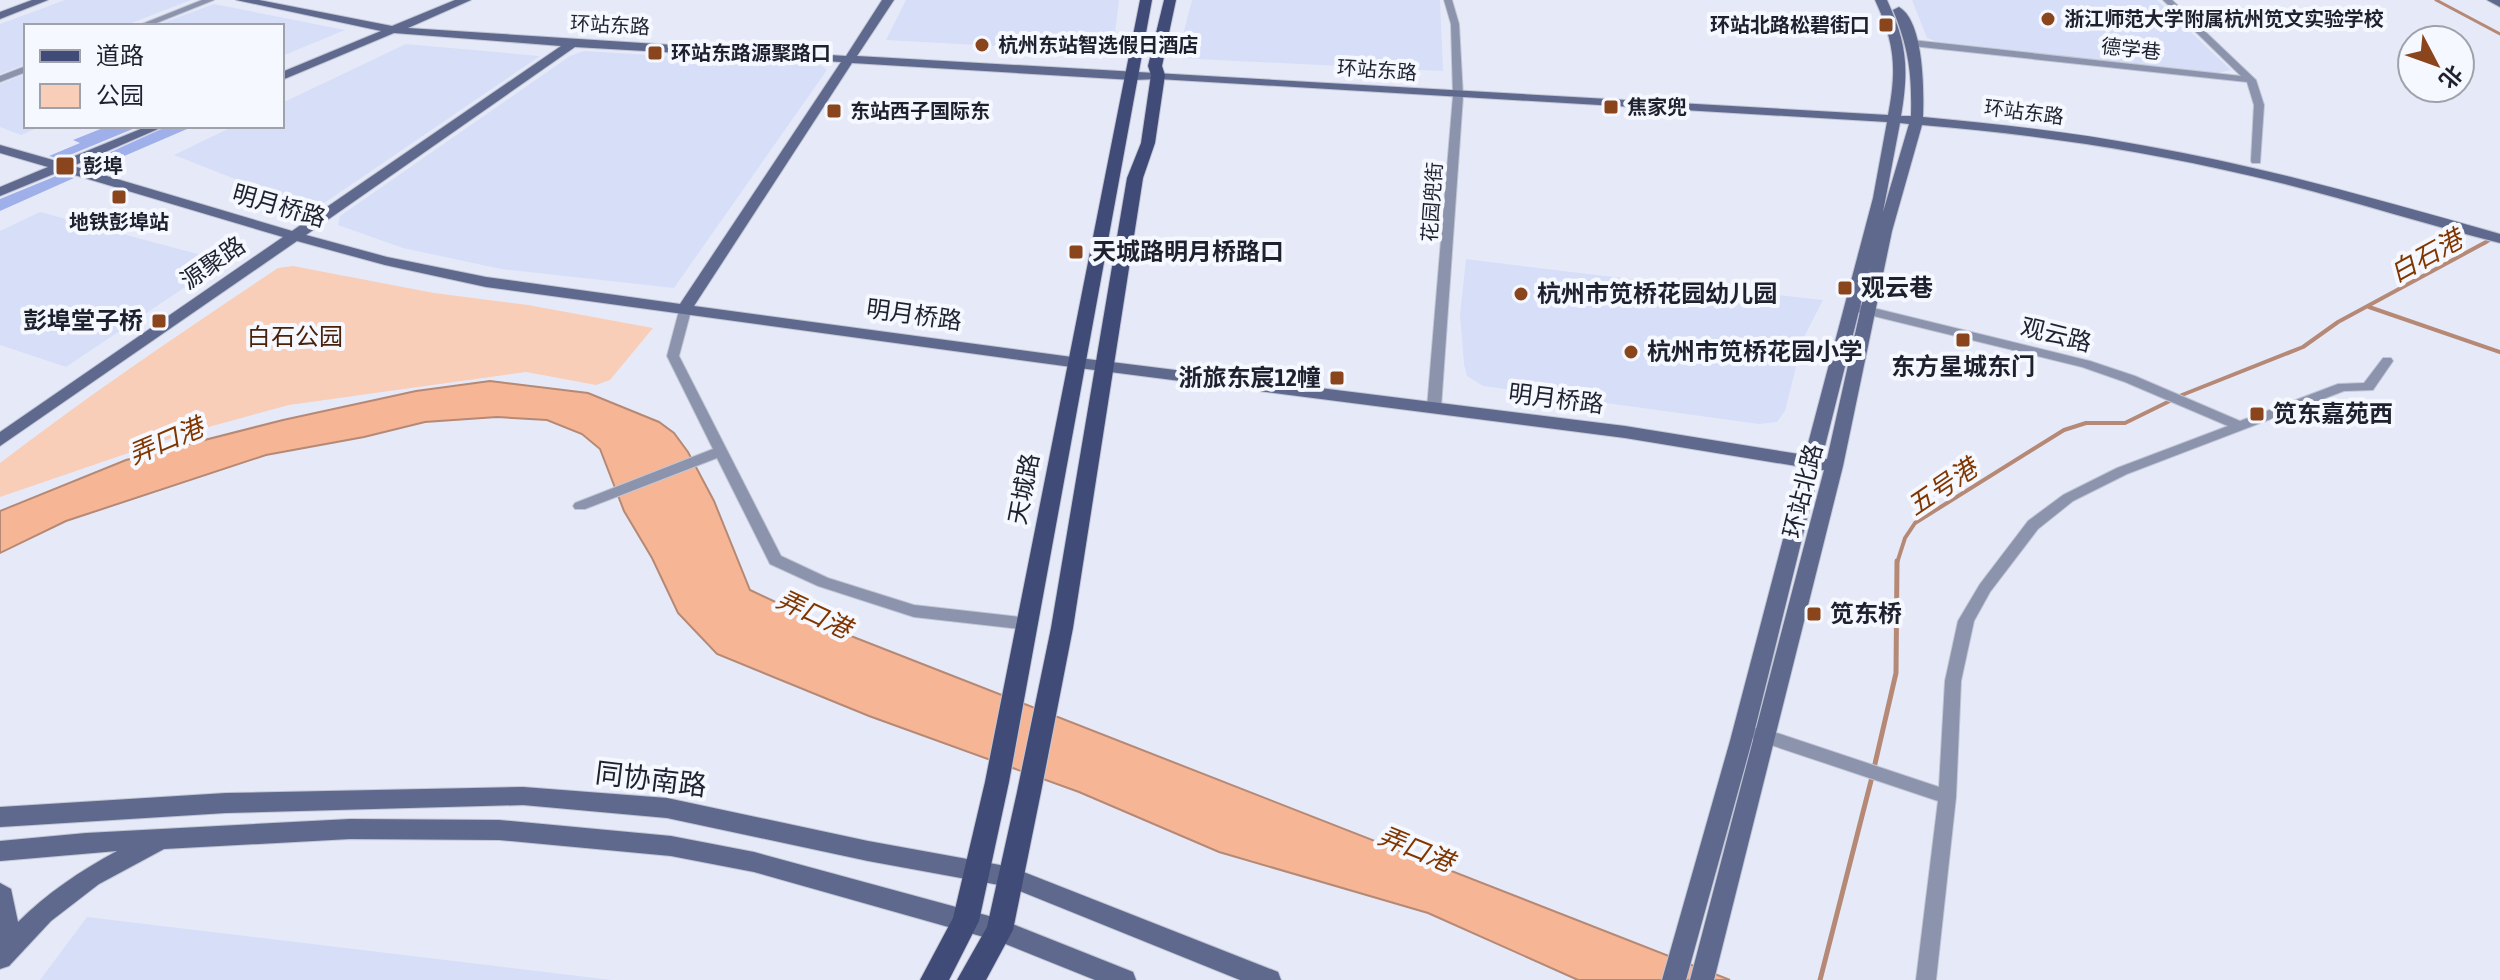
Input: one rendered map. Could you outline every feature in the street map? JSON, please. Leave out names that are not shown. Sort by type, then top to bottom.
[{"type":"main road","points":[[0,5],[15,0]]},
{"type":"main road","points":[[0,16],[42,0]]},
{"type":"main road","name":"环站东路","points":[[242,0],[394,30],[573,43],[853,54]]},
{"type":"main road","name":"环站东路","points":[[292,0],[413,22],[527,33],[1457,91],[2030,120],[2256,161],[2441,217],[2500,239]]},
{"type":"main road","points":[[284,75],[465,0]]},
{"type":"main road","points":[[686,307],[888,0]]},
{"type":"main road","name":"天城路","points":[[934,980],[966,921],[997,782],[1146,0]]},
{"type":"main road","name":"环站北路","points":[[1702,980],[1834,466],[1897,114],[1900,53],[1893,26],[1881,0]]},
{"type":"main road","name":"环站北路","points":[[1674,980],[1744,729],[1810,462],[1885,231],[1917,115],[1918,72],[1912,43],[1894,0]]},
{"type":"main road","points":[[2493,0],[2500,4]]},
{"type":"main road","points":[[971,980],[1000,930],[1050,691],[1135,178],[1148,143],[1156,71],[1170,4]]},
{"type":"main road","name":"源聚路","points":[[0,440],[573,43]]},
{"type":"main road","name":"环站东路","points":[[1917,115],[2186,157],[2500,228]]},
{"type":"main road","points":[[0,192],[154,128]]},
{"type":"main road","name":"明月桥路","points":[[0,149],[385,261],[486,282],[1079,363],[1625,432],[1834,466]]},
{"type":"main road","name":"同协南路","points":[[0,817],[226,803],[523,796],[667,808],[868,851],[1011,877],[1269,980]]},
{"type":"main road","points":[[0,851],[350,829],[499,830],[656,844],[754,862],[1000,930],[1124,980]]},
{"type":"main road","points":[[0,958],[43,913],[91,877],[162,839]]},
{"type":"main road","points":[[0,894],[6,923],[0,938]]},
{"type":"street","points":[[146,24],[210,0]]},
{"type":"street","name":"花园兜街","points":[[1434,408],[1457,91],[1455,24],[1448,0]]},
{"type":"street","points":[[2167,0],[2251,80],[2259,105],[2256,161]]},
{"type":"street","name":"德学巷","points":[[1912,43],[2251,80]]},
{"type":"street","points":[[0,79],[24,70]]},
{"type":"street","points":[[686,307],[673,356],[775,560],[823,582],[914,611],[1029,624]]},
{"type":"street","name":"观云路","points":[[1860,309],[2086,364],[2130,379],[2242,427]]},
{"type":"street","points":[[1926,980],[1947,797],[1953,681],[1966,621],[1985,588],[2033,525],[2068,498],[2122,471],[2343,387],[2368,387],[2387,361]]},
{"type":"street","points":[[580,506],[719,452]]},
{"type":"street","points":[[1744,729],[1947,797]]},
{"type":"shaded area","points":[[65,0],[191,0],[129,24],[24,24],[24,65],[0,74],[0,24]]},
{"type":"shaded area","points":[[906,0],[1119,0],[1114,42],[1105,49],[1086,51],[886,40]]},
{"type":"shaded area","points":[[1192,0],[1440,0],[1443,71],[1177,58]]},
{"type":"shaded area","name":"浙江师范大学附属杭州笕文实验学校","points":[[1912,0],[2157,0],[2231,70],[2217,73],[1947,45],[1927,38]]},
{"type":"shaded area","points":[[214,4],[345,30],[284,55],[284,24],[159,24]]},
{"type":"shaded area","points":[[406,44],[540,56],[314,210],[174,155],[230,128],[284,128],[284,102]]},
{"type":"shaded area","points":[[584,51],[820,65],[827,70],[674,288],[501,269],[403,248],[338,225],[340,216],[570,56]]},
{"type":"shaded area","points":[[24,75],[24,128],[37,128],[21,135],[0,127],[0,84]]},
{"type":"shaded area","points":[[40,212],[224,261],[66,367],[0,345],[0,231]]},
{"type":"shaded area","name":"杭州市笕桥花园小学","points":[[1466,259],[1823,300],[1803,339],[1785,411],[1777,422],[1759,424],[1483,386],[1467,376],[1464,364],[1460,315]]},
{"type":"shaded area","points":[[490,381],[588,393],[659,422],[674,433],[688,452],[714,501],[750,590],[833,629],[1730,980],[1578,980],[1428,913],[1219,852],[1079,792],[869,716],[717,654],[678,613],[652,558],[624,511],[600,449],[582,434],[547,420],[497,417],[425,422],[266,455],[66,521],[0,553],[0,511],[126,460],[283,420],[416,391]]},
{"type":"shaded area","points":[[87,917],[612,980],[40,980]]},
{"type":"green space","name":"白石公园","points":[[293,266],[434,293],[528,305],[653,328],[610,380],[596,385],[526,372],[289,405],[187,433],[0,497],[0,463],[278,268]]},
{"type":"building","points":[[103,128],[135,128],[60,159],[49,156],[80,143],[73,140]]},
{"type":"building","points":[[164,128],[189,128],[94,169],[82,165]]},
{"type":"building","points":[[61,174],[74,178],[0,211],[0,199]]},
{"type":"waterway","name":"白石港","points":[[2436,0],[2500,34]]},
{"type":"waterway","name":"白石港","points":[[2483,244],[2500,235]]},
{"type":"waterway","name":"五号港","points":[[1897,563],[1905,538],[1915,523],[2064,430],[2086,423],[2125,423],[2182,395],[2303,347],[2338,322],[2486,242]]},
{"type":"waterway","points":[[2369,307],[2500,352]]},
{"type":"waterway","name":"五号港","points":[[1874,768],[1896,673],[1897,561]]},
{"type":"waterway","name":"五号港","points":[[1820,980],[1872,777]]},
{"type":"place","name":"浙江师范大学附属杭州笕文实验学校","points":[[2048,19]]},
{"type":"place","name":"环站北路松碧街口","points":[[1886,25]]},
{"type":"place","name":"杭州东站智选假日酒店","points":[[982,45]]},
{"type":"place","name":"环站东路源聚路口","points":[[655,53]]},
{"type":"place","name":"焦家兜","points":[[1611,107]]},
{"type":"place","name":"东站西子国际东","points":[[834,111]]},
{"type":"place","name":"彭埠","points":[[65,166]]},
{"type":"place","name":"地铁彭埠站","points":[[119,197]]},
{"type":"place","name":"天城路明月桥路口","points":[[1076,252]]},
{"type":"place","name":"观云巷","points":[[1845,288]]},
{"type":"place","name":"杭州市笕桥花园幼儿园","points":[[1521,294]]},
{"type":"place","name":"彭埠堂子桥","points":[[159,321]]},
{"type":"place","name":"东方星城东门","points":[[1963,340]]},
{"type":"place","name":"杭州市笕桥花园小学","points":[[1631,352]]},
{"type":"place","name":"浙旅东宸12幢","points":[[1337,378]]},
{"type":"place","name":"笕东嘉苑西","points":[[2257,414]]},
{"type":"place","name":"笕东桥","points":[[1814,614]]},
{"type":"water label","name":"弄口港","points":[[166,441]]},
{"type":"water label","name":"弄口港","points":[[814,614]]},
{"type":"water label","name":"弄口港","points":[[1416,849]]}]
